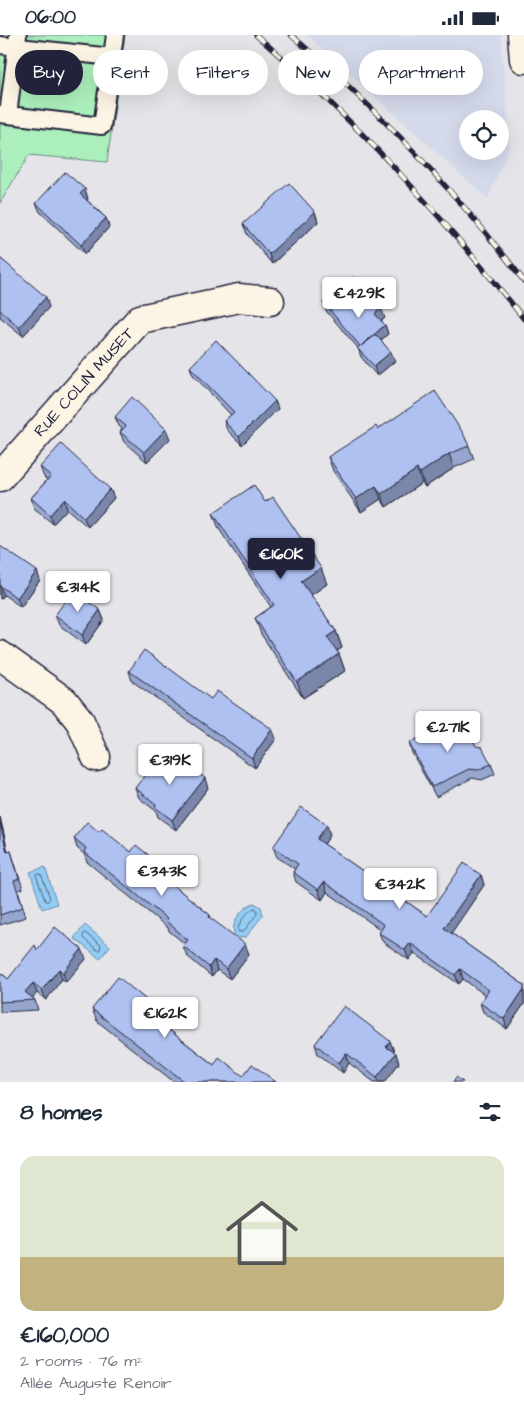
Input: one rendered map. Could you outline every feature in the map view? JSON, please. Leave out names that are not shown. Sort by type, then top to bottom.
[{"type":"street","points":[[522,35],[524,59]]},
{"type":"street","name":"RUE COLIN MUSET","points":[[0,477],[140,319],[240,298],[270,301]]},
{"type":"street","points":[[0,655],[64,701],[80,721],[96,757]]},
{"type":"lane","points":[[113,50],[115,35]]},
{"type":"lane","points":[[93,54],[11,42],[4,114],[102,126],[106,95]]},
{"type":"shaded area","points":[[307,35],[501,35],[507,110],[459,110],[459,160],[504,160],[488,199],[373,95],[483,95],[483,50],[359,50],[359,82],[349,73],[349,50],[324,50]]},
{"type":"green space","points":[[0,35],[125,35],[123,50],[93,50],[93,95],[116,95],[107,162],[29,155],[0,203]]},
{"type":"water","points":[[45,867],[57,904],[42,909],[30,872]]},
{"type":"water","points":[[254,903],[261,907],[263,915],[246,937],[240,938],[235,936],[235,921],[246,908]]},
{"type":"water","points":[[85,925],[110,946],[100,959],[74,938]]},
{"type":"building","points":[[65,172],[85,189],[80,194],[106,218],[81,245],[36,203]]},
{"type":"building","points":[[289,183],[315,212],[269,254],[243,224]]},
{"type":"building","points":[[0,258],[46,297],[19,327],[0,310]]},
{"type":"building","points":[[353,277],[381,308],[375,314],[385,325],[361,346],[376,335],[391,352],[374,366],[357,348],[360,346],[323,302]]},
{"type":"building","points":[[216,340],[275,401],[239,437],[224,421],[234,412],[190,367]]},
{"type":"building","points":[[435,391],[463,433],[469,446],[449,454],[420,473],[417,469],[381,494],[376,486],[356,499],[328,457],[376,426],[378,429]]},
{"type":"building","points":[[132,397],[166,429],[144,452],[120,432],[126,426],[115,417]]},
{"type":"building","points":[[61,444],[110,489],[84,518],[64,499],[50,515],[31,498],[51,476],[40,467]]},
{"type":"building","points":[[254,485],[265,502],[273,497],[321,568],[301,581],[336,631],[327,637],[339,654],[297,682],[255,618],[274,605],[213,513]]},
{"type":"building","points":[[0,546],[37,571],[17,598],[0,586]]},
{"type":"building","points":[[73,591],[100,610],[82,635],[55,615]]},
{"type":"building","points":[[144,650],[211,699],[217,691],[272,729],[252,758],[129,671]]},
{"type":"building","points":[[456,718],[464,734],[469,732],[476,746],[482,747],[491,764],[478,770],[469,769],[432,787],[409,743]]},
{"type":"building","points":[[178,757],[205,778],[172,820],[155,807],[156,804],[135,788],[158,758],[171,767]]},
{"type":"building","points":[[301,807],[327,825],[317,839],[427,916],[464,863],[481,875],[444,928],[524,985],[524,989],[504,1019],[480,1003],[489,990],[460,969],[455,975],[410,943],[405,950],[379,933],[384,925],[324,882],[318,890],[293,872],[298,864],[273,847]]},
{"type":"building","points":[[87,822],[99,832],[102,829],[131,852],[136,845],[162,866],[157,872],[210,915],[209,917],[245,944],[226,969],[214,960],[209,967],[183,946],[188,940],[166,921],[167,919],[84,852],[86,848],[74,838]]},
{"type":"building","points":[[0,823],[7,852],[11,851],[19,879],[14,881],[23,907],[0,915]]},
{"type":"building","points":[[55,927],[82,949],[63,973],[59,969],[42,990],[33,983],[25,992],[35,1000],[0,1002],[0,972],[8,979],[35,945],[37,950]]},
{"type":"building","points":[[118,977],[165,1015],[160,1023],[214,1065],[219,1057],[243,1076],[252,1064],[276,1082],[185,1082],[92,1009]]},
{"type":"building","points":[[344,1006],[390,1041],[386,1047],[396,1053],[377,1077],[346,1053],[339,1063],[315,1044]]},
{"type":"building","points":[[456,1077],[463,1082],[453,1082]]},
{"type":"railway","points":[[256,35],[329,101],[397,170],[462,243],[524,319]]},
{"type":"railway","points":[[291,35],[354,92],[414,152],[471,215],[524,281]]}]
